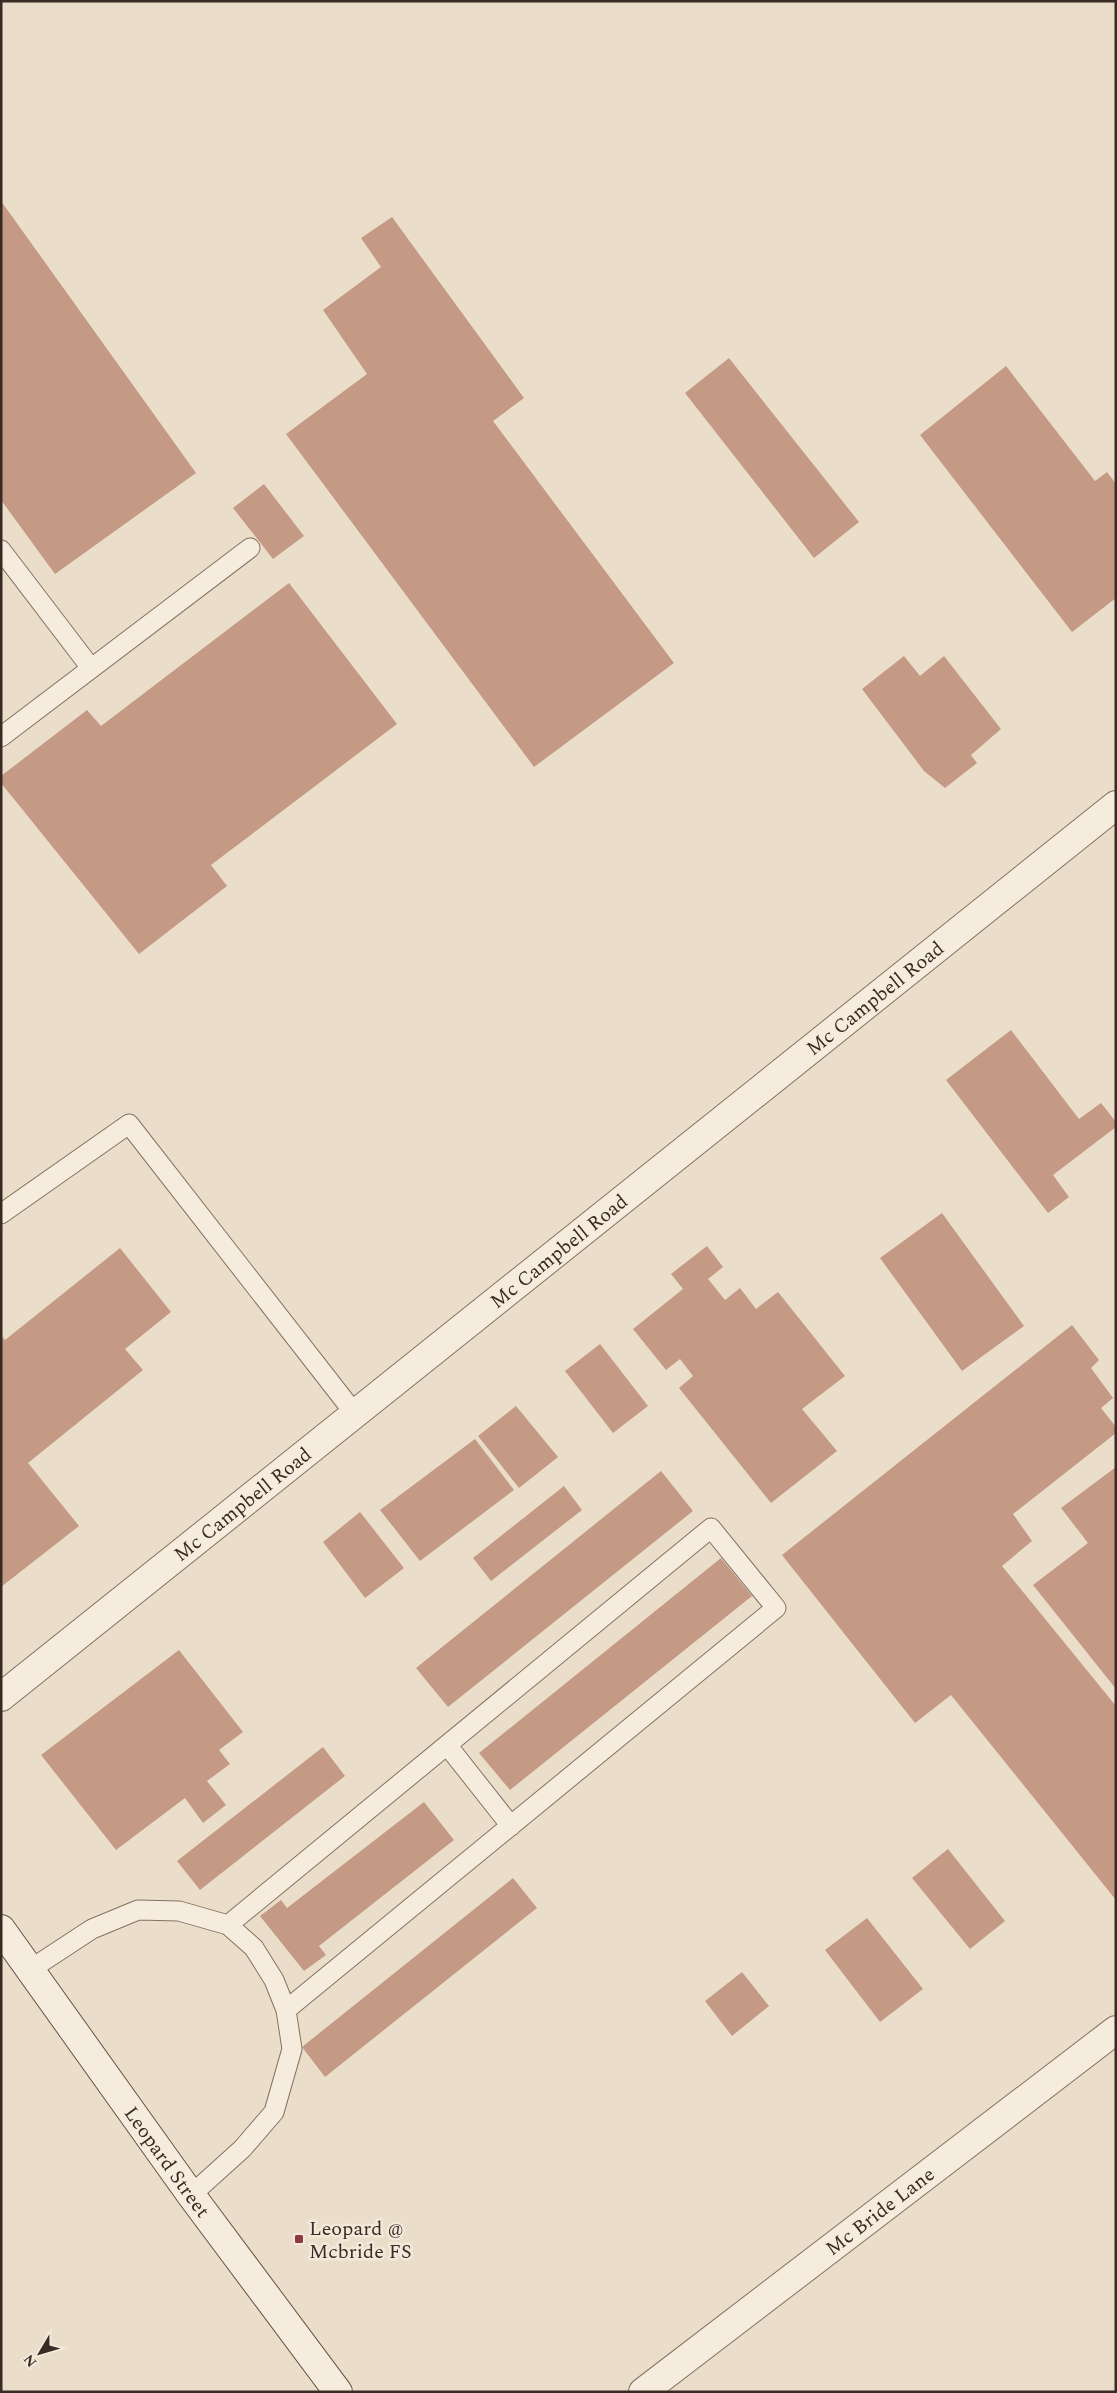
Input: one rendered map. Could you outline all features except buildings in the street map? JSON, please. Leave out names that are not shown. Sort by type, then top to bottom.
[{"type":"street","name":"Mc Campbell Road","points":[[4,1690],[355,1414],[1116,805]]},
{"type":"street","name":"Leopard Street","points":[[1,1929],[191,2195],[338,2392]]},
{"type":"street","name":"Mc Bride Lane","points":[[643,2392],[1116,2030]]},
{"type":"lane","points":[[1,737],[250,548]]},
{"type":"lane","points":[[1,550],[91,668]]},
{"type":"lane","points":[[1,1214],[129,1124],[355,1414]]},
{"type":"lane","points":[[228,1925],[711,1528],[776,1608],[286,2010]]},
{"type":"lane","points":[[447,1745],[511,1826]]},
{"type":"lane","points":[[31,1969],[92,1929],[138,1910],[179,1911],[228,1925],[254,1948],[274,1980],[286,2010],[292,2050],[274,2112],[242,2150],[191,2195]]},
{"type":"place","name":"Leopard @ Mcbride FS","points":[[299,2239]]}]
